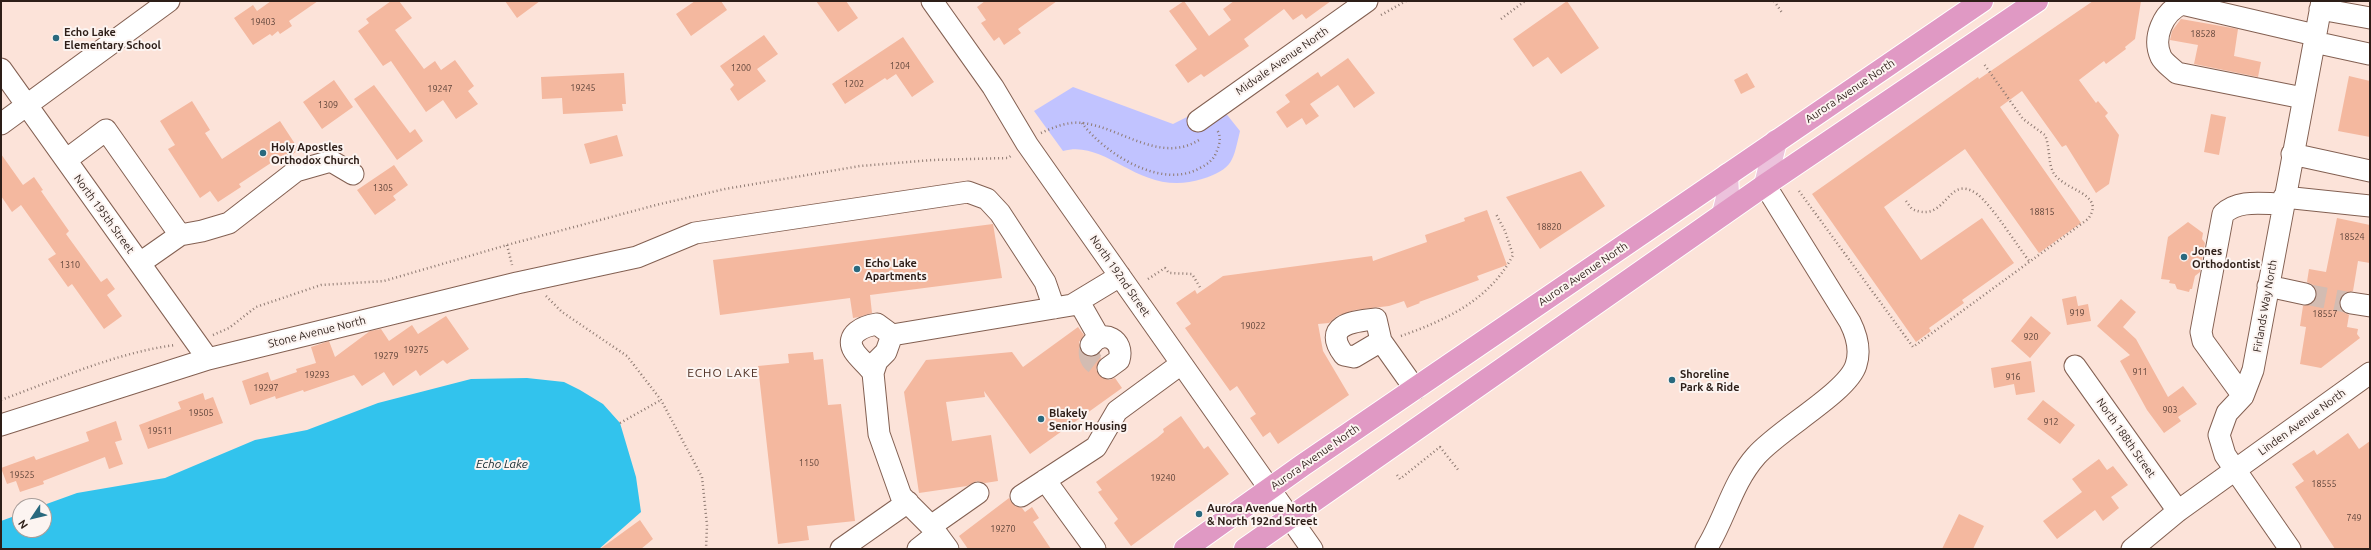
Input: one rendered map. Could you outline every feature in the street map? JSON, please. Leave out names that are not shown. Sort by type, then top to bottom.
[{"type":"highway","name":"Aurora Avenue North","points":[[1185,549],[1415,388],[1982,1]]},
{"type":"highway","points":[[1245,549],[1723,214],[2037,1]]},
{"type":"main road","points":[[1765,185],[1776,141]]},
{"type":"main road","points":[[1723,214],[1728,194],[1727,175]]},
{"type":"street","name":"North 192nd Street","points":[[932,1],[993,87],[1027,144],[1312,549]]},
{"type":"street","name":"Midvale Avenue North","points":[[1205,116],[1368,1]]},
{"type":"street","points":[[1,124],[161,4]]},
{"type":"street","points":[[2303,98],[2177,73],[2162,59],[2159,51],[2159,32],[2164,18],[2175,7],[2182,4],[2238,17],[2369,54]]},
{"type":"street","points":[[2321,5],[2370,18]]},
{"type":"street","name":"Firlands Way North","points":[[2235,471],[2222,451],[2219,435],[2227,413],[2243,396],[2253,370],[2292,154],[2321,5]]},
{"type":"street","name":"North 195th Street","points":[[1,69],[208,359]]},
{"type":"street","points":[[66,160],[106,130],[180,235]]},
{"type":"street","points":[[2292,154],[2370,171]]},
{"type":"street","points":[[140,263],[180,235],[202,231],[230,223],[296,171],[330,161],[353,174]]},
{"type":"street","points":[[1706,549],[1717,532],[1739,478],[1756,456],[1788,427],[1849,380],[1856,366],[1858,351],[1857,336],[1850,322],[1765,185]]},
{"type":"street","name":"Stone Avenue North","points":[[1,425],[208,359],[541,277],[637,256],[695,233],[720,228],[968,192],[987,199],[1000,213],[1045,282],[1054,308]]},
{"type":"street","points":[[2243,396],[2203,341],[2201,332],[2223,214],[2231,207],[2240,204],[2284,200],[2370,206]]},
{"type":"street","points":[[873,372],[854,351],[851,341],[853,334],[865,326],[877,324],[892,335],[1054,308],[1079,302],[1120,276]]},
{"type":"street","points":[[2268,286],[2305,294]]},
{"type":"street","points":[[1079,302],[1095,341],[1105,336],[1115,340],[1120,349],[1119,360],[1108,368]]},
{"type":"street","points":[[1383,344],[1354,357],[1344,356],[1336,345],[1335,335],[1338,330],[1375,314],[1383,344],[1415,388]]},
{"type":"street","points":[[892,335],[886,352],[877,361],[873,372],[879,434],[902,496],[939,536]]},
{"type":"street","points":[[1021,496],[1096,447],[1117,411],[1181,364]]},
{"type":"street","name":"North 188th Street","points":[[2075,366],[2178,511]]},
{"type":"street","name":"Linden Avenue North","points":[[2235,471],[2370,374]]},
{"type":"street","points":[[2132,549],[2178,511],[2235,471],[2290,549]]},
{"type":"street","points":[[1045,480],[1095,549]]},
{"type":"street","points":[[918,549],[939,536],[978,493]]},
{"type":"street","points":[[841,549],[908,502]]},
{"type":"path","points":[[1501,19],[1525,1]]},
{"type":"path","points":[[1774,1],[1783,14]]},
{"type":"path","points":[[1799,191],[1913,347],[2088,219],[2094,206],[2086,195],[2067,186],[2053,172],[2046,135],[2023,119],[1984,64]]},
{"type":"path","points":[[1082,123],[1092,137],[1142,169],[1176,175],[1190,173],[1214,159],[1219,147],[1220,134],[1205,116]]},
{"type":"path","points":[[1042,133],[1058,126],[1082,123],[1102,127],[1159,148]]},
{"type":"path","points":[[1,400],[105,362],[152,348],[196,342],[229,328],[256,307],[290,294],[322,285],[384,281],[485,250],[656,205],[726,189],[860,166],[932,160],[1008,158],[1015,153]]},
{"type":"path","points":[[1906,201],[1912,209],[1928,212],[1941,206],[1951,193],[1957,190],[1971,191],[1983,200],[2030,262]]},
{"type":"path","points":[[1383,344],[1450,316],[1493,284],[1513,255],[1505,231],[1496,214]]},
{"type":"path","points":[[1148,279],[1165,268],[1169,273],[1192,274],[1200,288]]},
{"type":"path","points":[[541,277],[542,292],[562,312],[627,356],[661,400],[702,477],[707,525],[706,549]]},
{"type":"path","points":[[620,423],[661,400]]},
{"type":"path","points":[[1397,475],[1400,478],[1440,447],[1459,471]]},
{"type":"shaded area","points":[[1073,87],[1173,124],[1195,113],[1224,111],[1240,131],[1236,149],[1230,162],[1220,171],[1202,179],[1180,183],[1160,181],[1143,176],[1095,153],[1079,149],[1063,151],[1034,111]]},
{"type":"water","name":"Echo Lake","points":[[527,378],[564,382],[603,404],[620,423],[636,477],[641,512],[599,549],[1,549],[1,521],[12,517],[12,538],[52,538],[52,502],[77,493],[165,478],[255,440],[307,430],[378,403],[471,379]]},
{"type":"building","points":[[271,1],[318,1],[289,21],[292,26],[280,34],[278,31],[272,36],[270,34],[253,45],[234,18],[253,5],[257,11]]},
{"type":"building","points":[[391,1],[399,1],[412,18],[395,30],[424,69],[435,61],[441,70],[455,60],[474,86],[468,91],[478,104],[456,119],[443,100],[426,112],[391,61],[383,66],[358,31],[369,23],[366,19]]},
{"type":"building","points":[[505,1],[540,1],[517,18]]},
{"type":"building","points":[[695,1],[721,1],[727,10],[691,36],[676,14]]},
{"type":"building","points":[[816,1],[846,1],[858,18],[838,32]]},
{"type":"building","points":[[985,1],[1057,1],[1018,29],[1021,33],[1004,45],[999,37],[994,41],[981,23],[986,20],[977,7]]},
{"type":"building","points":[[1184,1],[1209,36],[1231,20],[1223,9],[1234,1],[1331,1],[1306,19],[1302,14],[1293,20],[1284,9],[1244,39],[1249,46],[1204,77],[1201,74],[1188,83],[1175,65],[1197,49],[1169,11]]},
{"type":"building","points":[[1567,1],[1599,48],[1561,74],[1548,57],[1533,67],[1513,39]]},
{"type":"building","points":[[2093,1],[2141,1],[2135,39],[2125,47],[2126,49],[2106,64],[2104,61],[2079,80],[2096,103],[2098,101],[2108,113],[2105,116],[2119,135],[2109,184],[2096,193],[2066,145],[2062,147],[2022,91],[2000,107],[2081,223],[2039,253],[1965,149],[1884,207],[1921,260],[1982,218],[2014,263],[1962,300],[1964,303],[1929,328],[1931,331],[1916,342],[1812,194],[1978,77],[1979,79]]},
{"type":"building","points":[[2181,19],[2238,29],[2234,56],[2261,62],[2258,77],[2194,64],[2198,45],[2170,40],[2172,31]]},
{"type":"building","points":[[764,35],[778,54],[757,69],[766,81],[738,101],[730,89],[734,85],[720,66]]},
{"type":"building","points":[[903,37],[934,82],[912,97],[896,74],[887,80],[885,78],[845,104],[832,84]]},
{"type":"building","points":[[1348,58],[1375,93],[1354,108],[1338,85],[1310,104],[1319,116],[1306,125],[1302,118],[1287,128],[1276,112],[1290,102],[1285,95],[1318,72],[1321,77]]},
{"type":"building","points":[[624,73],[626,104],[622,104],[623,111],[563,114],[562,98],[542,99],[541,77]]},
{"type":"building","points":[[1747,73],[1755,87],[1741,94],[1734,80]]},
{"type":"building","points":[[2349,76],[2370,81],[2370,137],[2338,131]]},
{"type":"building","points":[[334,80],[353,107],[322,129],[303,102]]},
{"type":"building","points":[[374,85],[410,133],[415,129],[423,141],[397,160],[354,99]]},
{"type":"building","name":"Holy Apostles Orthodox Church","points":[[192,101],[210,130],[205,133],[222,159],[280,121],[299,150],[285,159],[283,155],[239,184],[241,187],[218,202],[210,191],[200,198],[168,149],[175,145],[160,121]]},
{"type":"building","points":[[2211,114],[2226,117],[2219,155],[2204,152]]},
{"type":"building","points":[[617,135],[623,156],[590,164],[584,144]]},
{"type":"building","points":[[1,154],[23,185],[34,177],[43,190],[41,191],[69,231],[66,234],[101,282],[107,278],[115,289],[107,295],[122,316],[104,329],[72,284],[68,287],[48,259],[56,254],[21,205],[12,212],[1,196]]},
{"type":"building","points":[[394,165],[408,185],[393,196],[396,200],[375,215],[357,190]]},
{"type":"building","points":[[1581,171],[1605,206],[1540,249],[1506,197]]},
{"type":"building","points":[[1487,210],[1507,265],[1477,276],[1479,280],[1419,302],[1420,303],[1407,308],[1404,301],[1389,306],[1355,310],[1337,316],[1329,323],[1318,324],[1323,351],[1349,395],[1278,444],[1270,432],[1263,437],[1250,418],[1256,414],[1237,386],[1230,391],[1185,328],[1191,324],[1176,303],[1195,290],[1197,294],[1223,276],[1372,256],[1373,261],[1427,242],[1425,235],[1465,221],[1464,218]]},
{"type":"building","points":[[2337,218],[2370,225],[2370,263],[2358,261],[2353,291],[2342,295],[2339,302],[2343,312],[2349,315],[2347,327],[2358,329],[2357,334],[2360,338],[2321,368],[2300,364],[2306,327],[2300,326],[2303,306],[2314,302],[2317,296],[2313,285],[2307,282],[2309,269],[2326,272]]},
{"type":"building","name":"Jones Orthodontist","points":[[2188,222],[2203,233],[2202,239],[2205,243],[2200,272],[2195,276],[2192,289],[2190,289],[2189,292],[2177,289],[2175,284],[2169,283],[2170,280],[2161,279],[2168,237]]},
{"type":"building","name":"Echo Lake Apartments","points":[[993,224],[1002,278],[870,295],[872,313],[853,318],[850,298],[720,315],[713,260]]},
{"type":"building","points":[[2076,296],[2078,306],[2088,304],[2091,321],[2067,325],[2062,299]]},
{"type":"building","points":[[2121,299],[2136,312],[2123,327],[2136,339],[2168,397],[2183,386],[2197,404],[2178,417],[2181,421],[2164,433],[2147,410],[2120,361],[2130,355],[2097,326]]},
{"type":"building","points":[[446,316],[469,349],[447,364],[443,360],[420,376],[416,370],[393,386],[384,372],[362,386],[354,375],[304,392],[303,390],[276,399],[275,396],[250,405],[242,381],[268,372],[271,381],[297,372],[296,369],[316,363],[311,347],[329,341],[335,357],[370,331],[381,329],[389,341],[412,325],[418,334]]},
{"type":"building","points":[[2031,316],[2051,333],[2030,358],[2011,341]]},
{"type":"building","name":"Blakely Senior Housing","points":[[1078,327],[1084,335],[1079,342],[1082,353],[1088,357],[1098,354],[1101,358],[1096,369],[1099,375],[1109,380],[1115,378],[1122,388],[1030,454],[984,391],[985,397],[946,402],[952,441],[991,435],[998,481],[985,483],[977,481],[967,486],[919,493],[904,392],[926,360],[1012,352],[1023,367]]},
{"type":"building","points":[[813,352],[814,360],[823,359],[828,405],[841,404],[855,521],[807,526],[809,540],[778,544],[758,366],[789,363],[788,354]]},
{"type":"building","points":[[2031,361],[2035,392],[2016,395],[2014,384],[1994,388],[1991,368]]},
{"type":"building","points":[[203,393],[205,400],[213,397],[223,423],[148,449],[139,425],[181,409],[178,402]]},
{"type":"building","points":[[2043,400],[2075,425],[2060,444],[2027,419]]},
{"type":"building","points":[[1181,416],[1204,449],[1208,446],[1229,474],[1131,546],[1114,523],[1118,519],[1098,492],[1102,490],[1096,482],[1157,438],[1164,432],[1163,429]]},
{"type":"building","points":[[116,421],[122,440],[115,442],[123,464],[109,469],[105,457],[43,481],[44,484],[20,492],[16,481],[7,484],[1,468],[34,456],[36,460],[89,441],[86,432]]},
{"type":"building","points":[[2348,433],[2359,449],[2370,441],[2370,549],[2335,549],[2295,487],[2304,481],[2292,464],[2314,450],[2317,455]]},
{"type":"building","points":[[2099,459],[2107,470],[2113,466],[2128,485],[2111,497],[2119,508],[2103,521],[2095,510],[2057,539],[2043,521],[2082,492],[2072,479]]},
{"type":"building","points":[[1009,498],[1015,506],[1022,508],[1025,512],[1032,507],[1039,518],[1033,522],[1051,549],[968,549],[959,536]]},
{"type":"building","points":[[1959,514],[1984,526],[1973,549],[1942,549]]},
{"type":"building","points":[[640,520],[653,539],[641,549],[600,549]]},
{"type":"tunnel","points":[[2305,294],[2351,303]]},
{"type":"tunnel","points":[[1091,345],[1089,354],[1092,361],[1103,368],[1108,368]]},
{"type":"place","name":"Echo Lake Elementary School","points":[[56,38]]},
{"type":"place","name":"Holy Apostles Orthodox Church","points":[[263,153]]},
{"type":"place","name":"Jones Orthodontist","points":[[2184,257]]},
{"type":"place","name":"Echo Lake Apartments","points":[[857,269]]},
{"type":"place","name":"Shoreline Park & Ride","points":[[1672,380]]},
{"type":"place","name":"Blakely Senior Housing","points":[[1041,419]]},
{"type":"place","name":"Aurora Avenue North & North 192nd Street","points":[[1199,514]]},
{"type":"district","name":"ECHO LAKE","points":[[723,373]]}]
